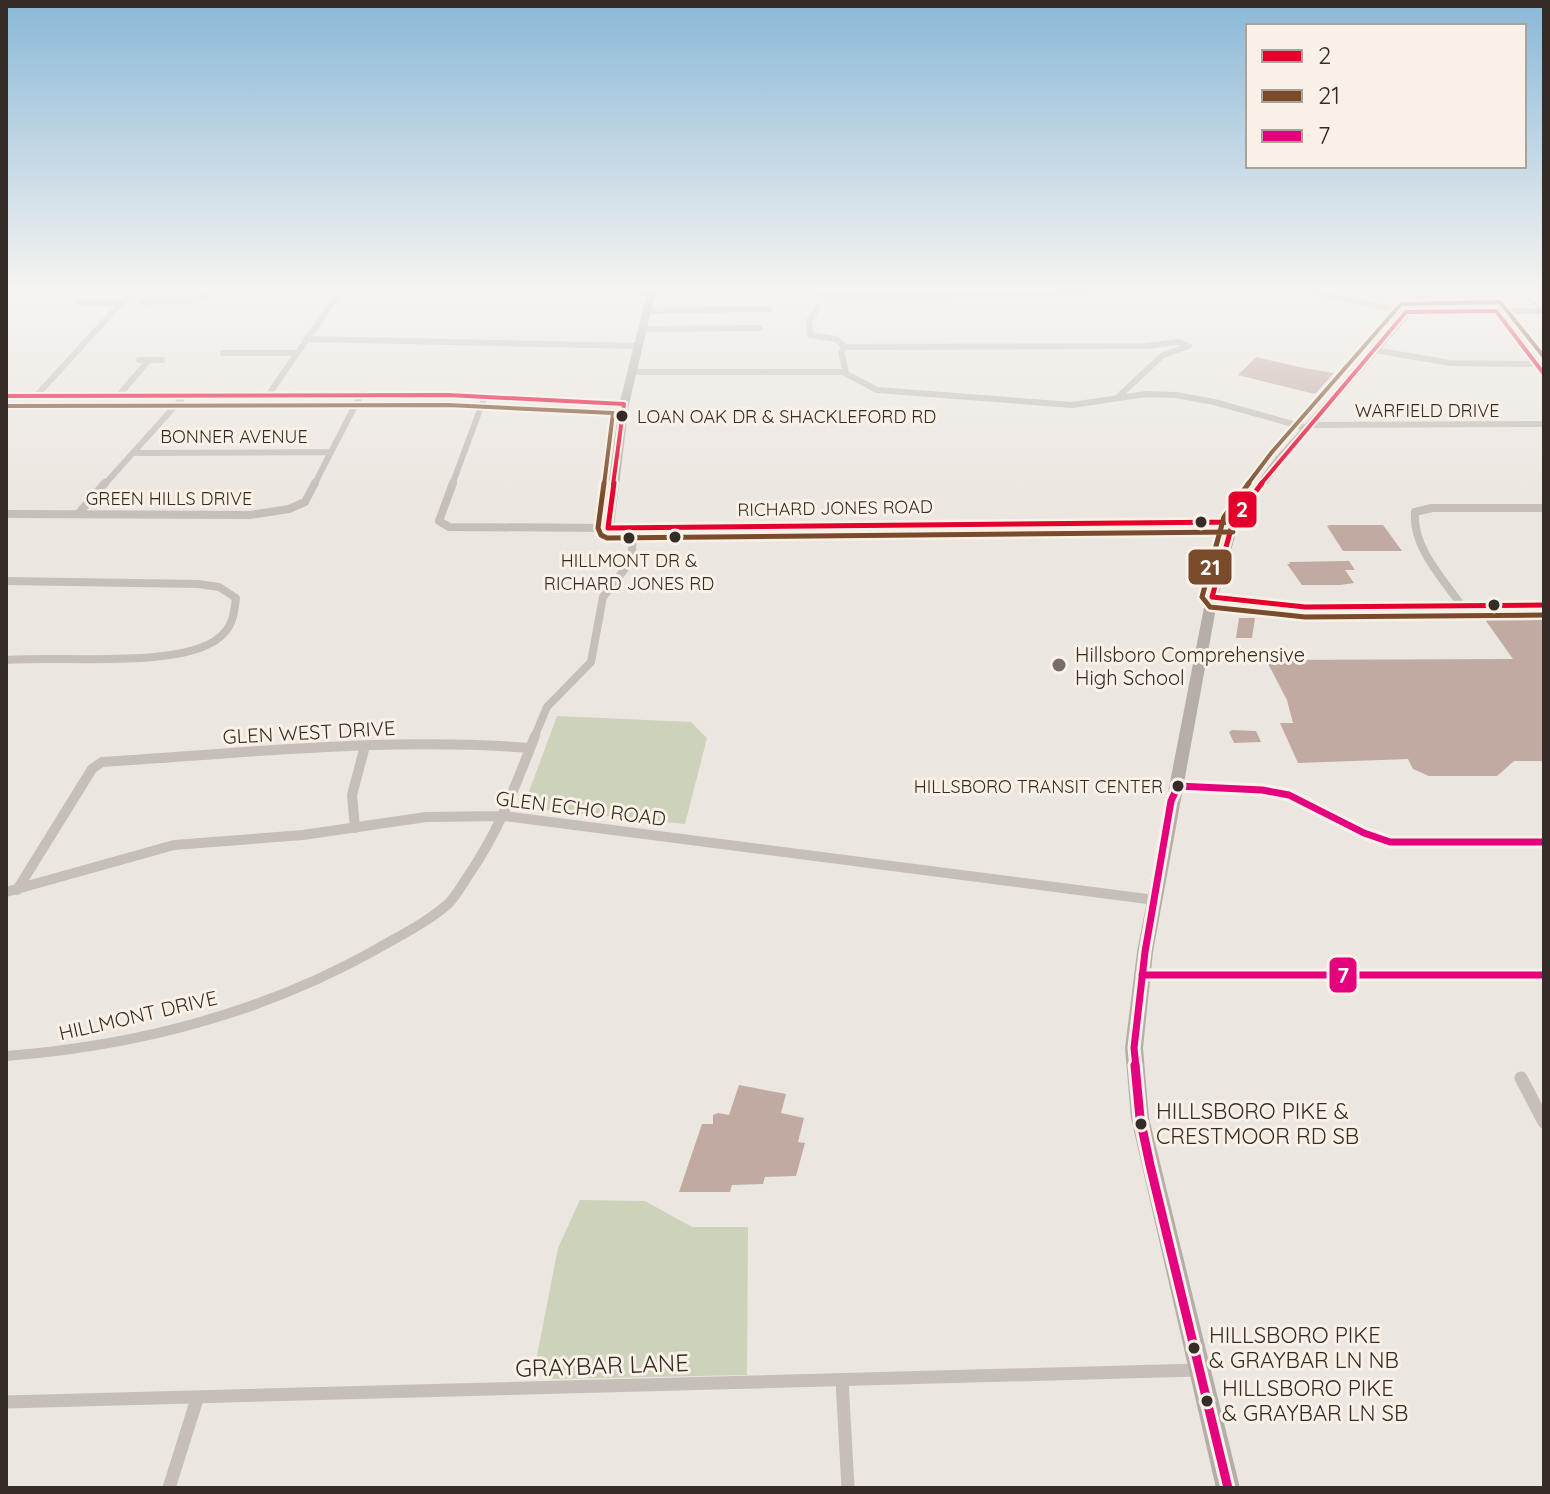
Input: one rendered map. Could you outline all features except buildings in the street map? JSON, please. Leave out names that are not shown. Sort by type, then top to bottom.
[{"type":"main road","points":[[1228,1488],[1140,1118],[1134,1048],[1142,975],[1171,801],[1178,786],[1212,597],[1233,522],[1366,360]]},
{"type":"street","points":[[36,396],[69,360]]},
{"type":"street","points":[[139,360],[162,360]]},
{"type":"street","points":[[119,395],[149,360]]},
{"type":"street","points":[[269,394],[292,360]]},
{"type":"street","points":[[608,528],[624,404],[634,360]]},
{"type":"street","points":[[843,360],[846,372]]},
{"type":"street","points":[[1115,399],[1158,360]]},
{"type":"street","points":[[1431,360],[1450,363],[1536,364]]},
{"type":"street","points":[[1533,360],[1544,374]]},
{"type":"street","name":"WARFIELD DRIVE","points":[[631,372],[846,372],[856,375],[866,387],[881,390],[1065,405],[1095,405],[1139,394],[1170,394],[1308,427],[1544,424]]},
{"type":"street","points":[[1134,383],[1170,394]]},
{"type":"street","points":[[6,396],[361,394],[485,396],[624,404]]},
{"type":"street","name":"GREEN HILLS DRIVE","points":[[6,514],[250,515],[289,509],[305,502],[361,394]]},
{"type":"street","points":[[78,514],[185,395]]},
{"type":"street","name":"RICHARD JONES ROAD","points":[[485,396],[439,521],[449,527],[633,529],[1233,522]]},
{"type":"street","name":"BONNER AVENUE","points":[[136,453],[331,452]]},
{"type":"street","points":[[1462,606],[1426,553],[1415,527],[1415,512],[1432,508],[1544,508]]},
{"type":"street","name":"HILLMONT DRIVE","points":[[6,1056],[60,1052],[195,1025],[273,999],[336,972],[407,932],[450,902],[495,836],[547,707],[591,662],[603,597],[627,566],[632,552],[633,529]]},
{"type":"street","points":[[6,581],[198,584],[219,587],[236,598],[238,613],[231,628],[217,639],[175,656],[6,660]]},
{"type":"street","points":[[1212,597],[1305,607],[1544,605]]},
{"type":"street","name":"GLEN WEST DRIVE","points":[[11,891],[92,769],[102,762],[365,746],[466,743],[530,748]]},
{"type":"street","points":[[355,828],[352,795],[365,746]]},
{"type":"street","points":[[1178,786],[1287,795],[1390,842],[1544,842]]},
{"type":"street","name":"GLEN ECHO ROAD","points":[[11,891],[174,845],[303,835],[426,817],[504,816],[1155,900]]},
{"type":"street","points":[[1142,975],[1544,975]]},
{"type":"street","points":[[1521,1078],[1544,1122]]},
{"type":"street","name":"GRAYBAR LANE","points":[[6,1402],[1199,1370]]},
{"type":"street","points":[[842,1380],[848,1488]]},
{"type":"street","points":[[169,1488],[197,1399]]},
{"type":"green space","points":[[557,716],[691,722],[707,738],[685,824],[535,809],[527,797]]},
{"type":"green space","points":[[580,1200],[645,1201],[692,1227],[748,1227],[747,1375],[551,1379],[535,1366],[558,1248]]},
{"type":"transit line","name":"21","points":[[1352,360],[1272,452],[1224,517],[1202,597],[1210,607],[1305,617],[1544,615]]},
{"type":"transit line","name":"2","points":[[1365,360],[1280,459],[1233,522],[1212,597],[1305,607],[1544,605]]},
{"type":"transit line","name":"2","points":[[1533,360],[1544,374]]},
{"type":"transit line","name":"2","points":[[6,396],[448,395],[624,404],[608,528],[1233,522]]},
{"type":"transit line","name":"21","points":[[6,406],[448,405],[613,413],[598,528],[601,535],[607,538],[1233,532]]},
{"type":"transit line","name":"7","points":[[1228,1488],[1150,1165],[1140,1118],[1134,1048],[1145,952],[1171,801],[1178,786],[1262,790],[1289,795],[1364,833],[1390,842],[1544,842]]},
{"type":"transit line","name":"7","points":[[1142,975],[1544,975]]},
{"type":"place","name":"LOAN OAK DR & SHACKLEFORD RD","points":[[622,416]]},
{"type":"place","name":"HILLMONT DR & RICHARD JONES RD","points":[[629,538]]},
{"type":"place","name":"Hillsboro Comprehensive High School","points":[[1059,665]]},
{"type":"place","name":"HILLSBORO TRANSIT CENTER","points":[[1178,786]]},
{"type":"place","name":"HILLSBORO PIKE & CRESTMOOR RD SB","points":[[1141,1124]]},
{"type":"place","name":"HILLSBORO PIKE & GRAYBAR LN NB","points":[[1194,1348]]},
{"type":"place","name":"HILLSBORO PIKE & GRAYBAR LN SB","points":[[1207,1401]]}]
